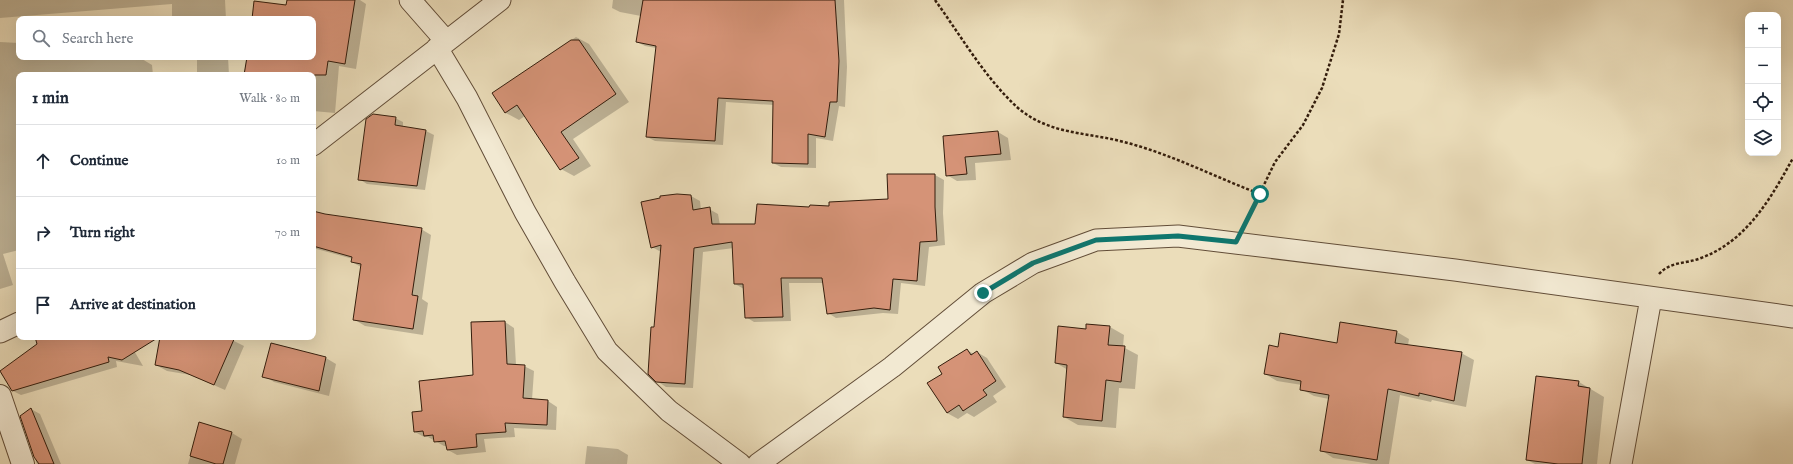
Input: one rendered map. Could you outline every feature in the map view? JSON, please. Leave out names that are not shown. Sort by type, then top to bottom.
[{"type":"street","points":[[410,0],[441,44],[467,98],[536,231],[607,351],[670,411],[740,464]]},
{"type":"street","points":[[316,143],[441,44],[500,0]]},
{"type":"street","points":[[758,464],[892,367],[983,293],[1033,263],[1096,240],[1178,236],[1236,242],[1455,270],[1793,318]]},
{"type":"street","points":[[1621,464],[1648,297]]},
{"type":"street","points":[[0,332],[16,324]]},
{"type":"street","points":[[0,396],[23,464]]},
{"type":"path","points":[[935,0],[998,87],[1020,109],[1048,126],[1083,136],[1123,142],[1181,161],[1260,194]]},
{"type":"path","points":[[1236,242],[1275,162],[1303,125],[1322,88],[1339,34],[1343,0]]},
{"type":"path","points":[[1648,297],[1656,277],[1666,268],[1702,258],[1736,238],[1753,222],[1778,185],[1793,158]]},
{"type":"building","points":[[287,0],[355,0],[345,64],[328,61],[326,75],[316,75],[316,72],[244,72],[246,60],[316,60],[316,16],[252,16],[254,1],[286,5]]},
{"type":"building","points":[[643,0],[835,0],[839,61],[837,102],[830,102],[825,137],[808,134],[808,164],[772,163],[773,101],[718,98],[715,141],[646,137],[656,46],[636,42]]},
{"type":"building","points":[[571,40],[579,40],[616,94],[561,132],[579,158],[560,170],[517,105],[505,113],[492,93]]},
{"type":"building","points":[[373,114],[396,117],[395,125],[426,130],[417,186],[358,180],[366,119]]},
{"type":"building","points":[[998,131],[1001,154],[965,157],[967,174],[946,176],[943,136]]},
{"type":"building","points":[[887,174],[935,174],[937,241],[920,242],[917,281],[893,279],[890,310],[874,308],[827,314],[822,278],[781,278],[783,317],[745,318],[743,284],[734,284],[732,242],[694,248],[685,384],[656,382],[648,374],[651,327],[654,327],[661,245],[651,248],[641,202],[660,198],[660,196],[677,194],[691,195],[693,210],[710,207],[712,224],[755,224],[757,204],[809,207],[810,205],[829,206],[829,202],[888,199]]},
{"type":"building","points":[[316,212],[422,228],[412,295],[418,296],[413,329],[353,320],[361,264],[351,262],[352,257],[316,247]]},
{"type":"building","points":[[505,321],[507,364],[525,365],[523,398],[548,400],[547,425],[505,423],[506,432],[476,434],[477,447],[447,450],[445,441],[434,442],[433,435],[424,436],[423,431],[414,432],[412,412],[422,411],[419,381],[473,375],[471,322]]},
{"type":"building","points":[[1340,322],[1397,331],[1395,343],[1462,352],[1454,401],[1419,393],[1419,396],[1388,389],[1377,460],[1320,451],[1329,395],[1300,390],[1301,381],[1264,374],[1269,345],[1278,347],[1280,333],[1337,343]]},
{"type":"building","points":[[1086,324],[1110,326],[1108,345],[1125,346],[1121,382],[1106,380],[1102,421],[1063,417],[1067,365],[1055,363],[1058,326],[1086,329]]},
{"type":"building","points":[[36,340],[154,340],[122,360],[108,357],[109,362],[12,391],[0,371],[37,344]]},
{"type":"building","points":[[159,340],[234,340],[214,385],[179,370],[155,365]]},
{"type":"building","points":[[271,343],[326,357],[319,391],[262,377]]},
{"type":"building","points":[[967,349],[971,355],[977,351],[996,381],[983,390],[987,395],[963,411],[959,405],[947,413],[927,383],[942,374],[938,367]]},
{"type":"building","points":[[1536,376],[1579,381],[1578,386],[1590,388],[1582,464],[1558,464],[1526,460]]},
{"type":"building","points":[[31,408],[54,464],[39,464],[34,457],[20,416]]},
{"type":"building","points":[[199,422],[232,432],[223,464],[216,464],[190,456]]},
{"type":"route","points":[[983,293],[1033,263],[1096,240],[1178,236],[1236,242],[1260,194]]}]
